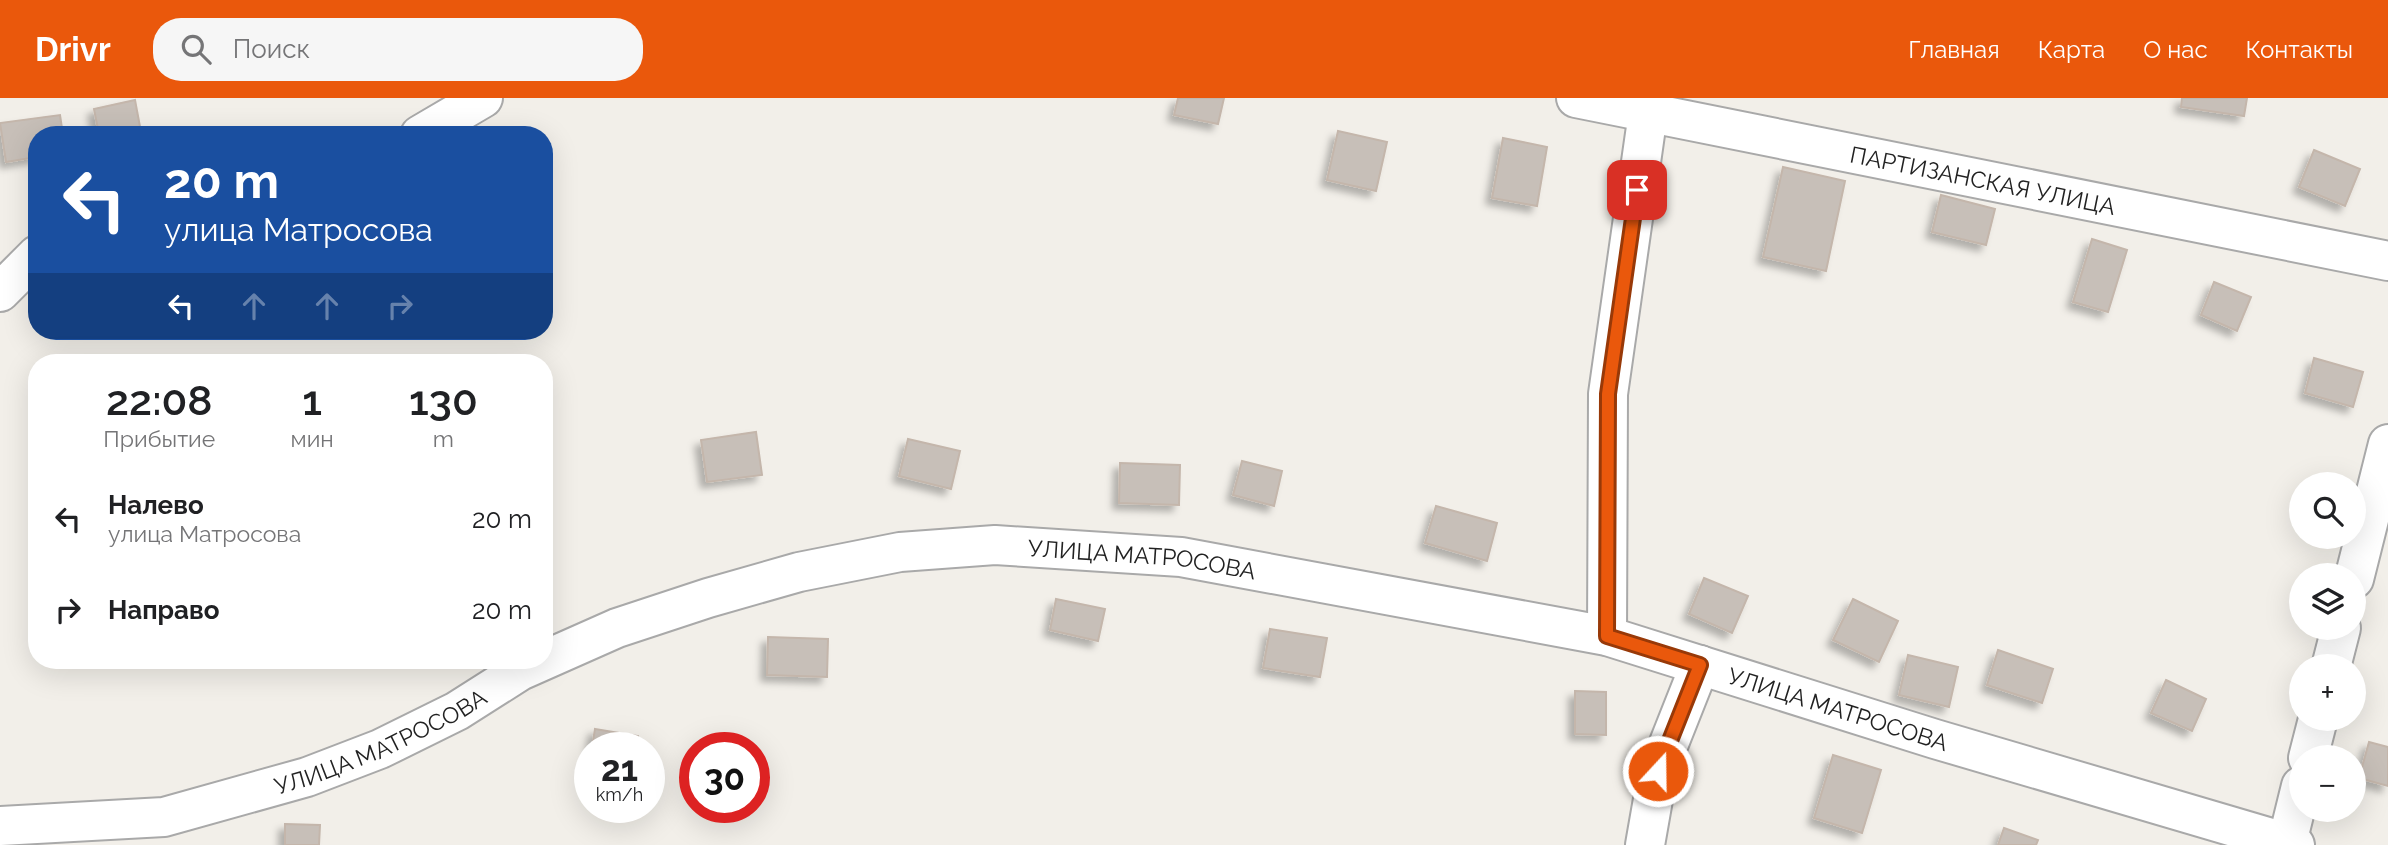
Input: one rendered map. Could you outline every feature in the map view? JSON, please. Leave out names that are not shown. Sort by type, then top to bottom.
[{"type":"street","points":[[435,126],[483,98]]},
{"type":"street","name":"ПАРТИЗАНСКАЯ УЛИЦА","points":[[1576,98],[2388,261]]},
{"type":"street","points":[[1607,636],[1608,394],[1648,113]]},
{"type":"street","points":[[1,289],[28,264]]},
{"type":"street","points":[[2358,563],[2388,444]]},
{"type":"street","name":"УЛИЦА МАТРОСОВА","points":[[553,656],[617,628],[708,598],[799,572],[900,552],[995,545],[1181,557],[1607,636],[1935,739],[2291,844]]},
{"type":"street","points":[[1645,845],[1658,771],[1700,665]]},
{"type":"street","name":"УЛИЦА МАТРОСОВА","points":[[0,826],[164,817],[307,778],[380,750],[457,711],[525,669]]},
{"type":"street","points":[[2291,844],[2295,822]]},
{"type":"building","points":[[1178,98],[1224,98],[1218,124],[1174,115]]},
{"type":"building","points":[[2182,98],[2247,98],[2244,116],[2181,107]]},
{"type":"building","points":[[135,100],[140,126],[97,126],[94,109]]},
{"type":"building","points":[[60,115],[62,126],[28,126],[28,158],[6,162],[0,123]]},
{"type":"building","points":[[1338,131],[1387,142],[1376,191],[1327,180]]},
{"type":"building","points":[[1503,138],[1547,147],[1537,206],[1492,198]]},
{"type":"building","points":[[2314,150],[2360,169],[2345,206],[2299,187]]},
{"type":"building","points":[[1783,167],[1845,181],[1826,271],[1763,257]]},
{"type":"building","points":[[1941,195],[1995,209],[1986,245],[1932,232]]},
{"type":"building","points":[[2092,239],[2127,250],[2108,312],[2073,302]]},
{"type":"building","points":[[2214,282],[2251,297],[2237,331],[2201,315]]},
{"type":"building","points":[[2314,358],[2363,372],[2353,407],[2305,393]]},
{"type":"building","points":[[756,432],[762,475],[707,482],[701,440]]},
{"type":"building","points":[[908,439],[960,451],[951,489],[899,476]]},
{"type":"building","points":[[1242,461],[1282,471],[1274,506],[1233,495]]},
{"type":"building","points":[[1120,463],[1180,465],[1179,505],[1119,503]]},
{"type":"building","points":[[1436,506],[1497,523],[1487,561],[1425,543]]},
{"type":"building","points":[[1704,578],[1748,596],[1732,633],[1689,614]]},
{"type":"building","points":[[1056,599],[1105,609],[1098,641],[1050,630]]},
{"type":"building","points":[[1853,599],[1898,621],[1879,662],[1833,640]]},
{"type":"building","points":[[1270,629],[1327,638],[1320,677],[1263,668]]},
{"type":"building","points":[[768,637],[828,639],[827,677],[767,675]]},
{"type":"building","points":[[1998,650],[2053,669],[2042,703],[1987,685]]},
{"type":"building","points":[[1908,655],[1958,667],[1949,707],[1899,695]]},
{"type":"building","points":[[2166,680],[2206,699],[2192,731],[2151,713]]},
{"type":"building","points":[[1575,691],[1606,692],[1606,735],[1575,734]]},
{"type":"building","points":[[2369,742],[2388,747],[2388,786],[2366,780],[2366,753]]},
{"type":"building","points":[[1833,755],[1881,770],[1862,833],[1814,818]]},
{"type":"building","points":[[285,824],[320,825],[319,845],[285,845]]},
{"type":"building","points":[[2004,828],[2038,840],[2036,845],[1998,845]]},
{"type":"route","points":[[1637,190],[1608,394],[1607,636],[1700,665],[1658,771]]}]
